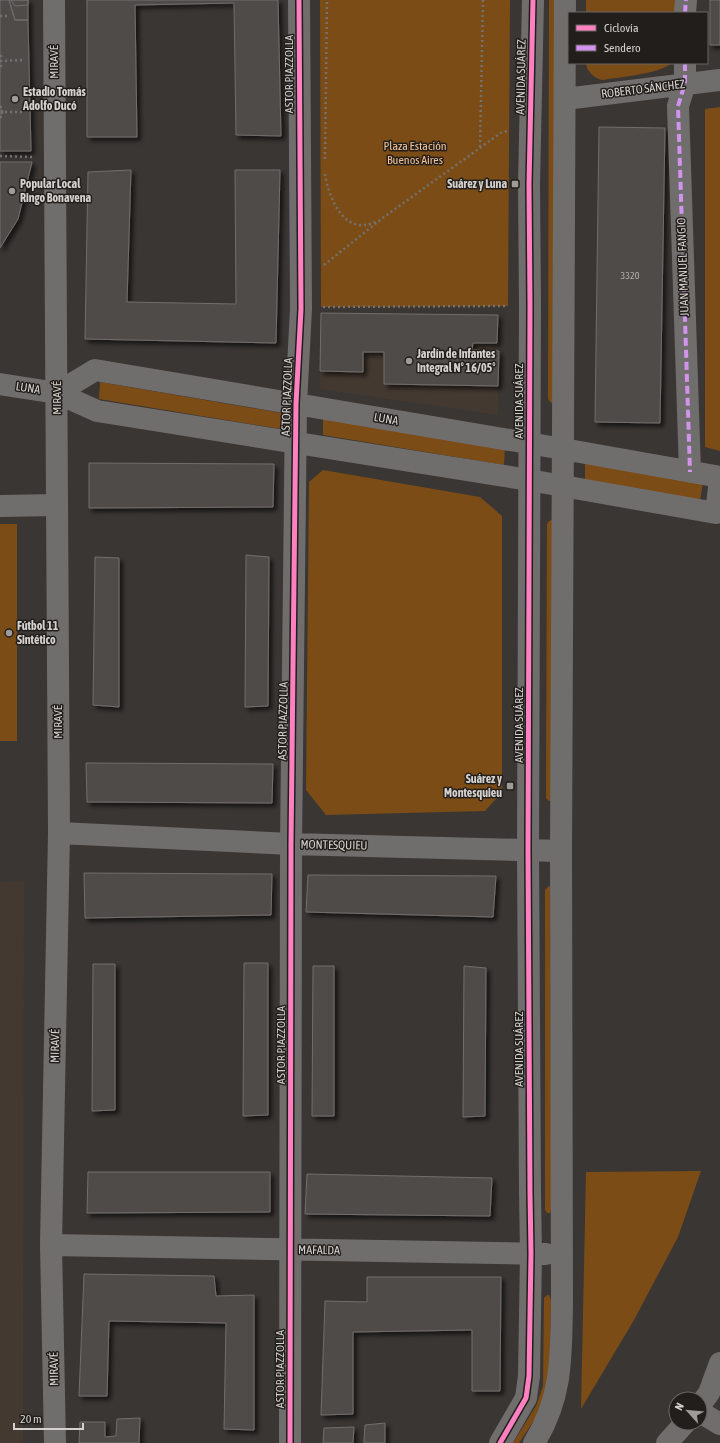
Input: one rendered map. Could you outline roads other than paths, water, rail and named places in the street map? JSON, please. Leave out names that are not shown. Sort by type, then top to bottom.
[{"type":"street","name":"MIRAVÉ","points":[[54,0],[58,833],[51,1245],[55,1443]]},
{"type":"street","name":"ASTOR PIAZZOLLA","points":[[290,1443],[291,844],[296,404],[301,309],[299,0]]},
{"type":"street","name":"AVENIDA SUÁREZ","points":[[500,1443],[526,1398],[529,1376],[531,1254],[528,850],[529,184],[533,0]]},
{"type":"street","points":[[534,1443],[544,1426],[555,1395],[561,1360],[561,852],[565,0]]},
{"type":"street","points":[[686,0],[686,12]]},
{"type":"street","name":"ROBERTO SÁNCHEZ","points":[[565,99],[685,73],[720,80]]},
{"type":"street","name":"JUAN MANUEL FANGIO","points":[[685,73],[678,106],[690,472]]},
{"type":"street","name":"LUNA","points":[[0,384],[57,393],[97,411],[529,480],[716,514],[720,478],[690,472],[529,443],[94,370],[57,393]]},
{"type":"street","points":[[0,506],[57,505]]},
{"type":"street","name":"MONTESQUIEU","points":[[58,833],[291,844],[561,852]]},
{"type":"street","name":"MAFALDA","points":[[51,1245],[562,1255]]},
{"type":"street","points":[[708,1394],[720,1363]]},
{"type":"street","points":[[708,1417],[720,1424]]},
{"type":"street","points":[[667,1443],[678,1431]]},
{"type":"place","name":"Estadio Tomás Adolfo Ducó","points":[[15,99]]},
{"type":"place","name":"Suárez y Luna","points":[[515,184]]},
{"type":"place","name":"Popular Local Ringo Bonavena","points":[[12,191]]},
{"type":"place","name":"Jardín de Infantes Integral N° 16/05°","points":[[409,361]]},
{"type":"place","name":"Fútbol 11 Sintético","points":[[9,633]]},
{"type":"place","name":"Suárez y Montesquieu","points":[[510,786]]},
{"type":"park label","name":"Plaza Estación Buenos Aires","points":[[415,153]]}]
